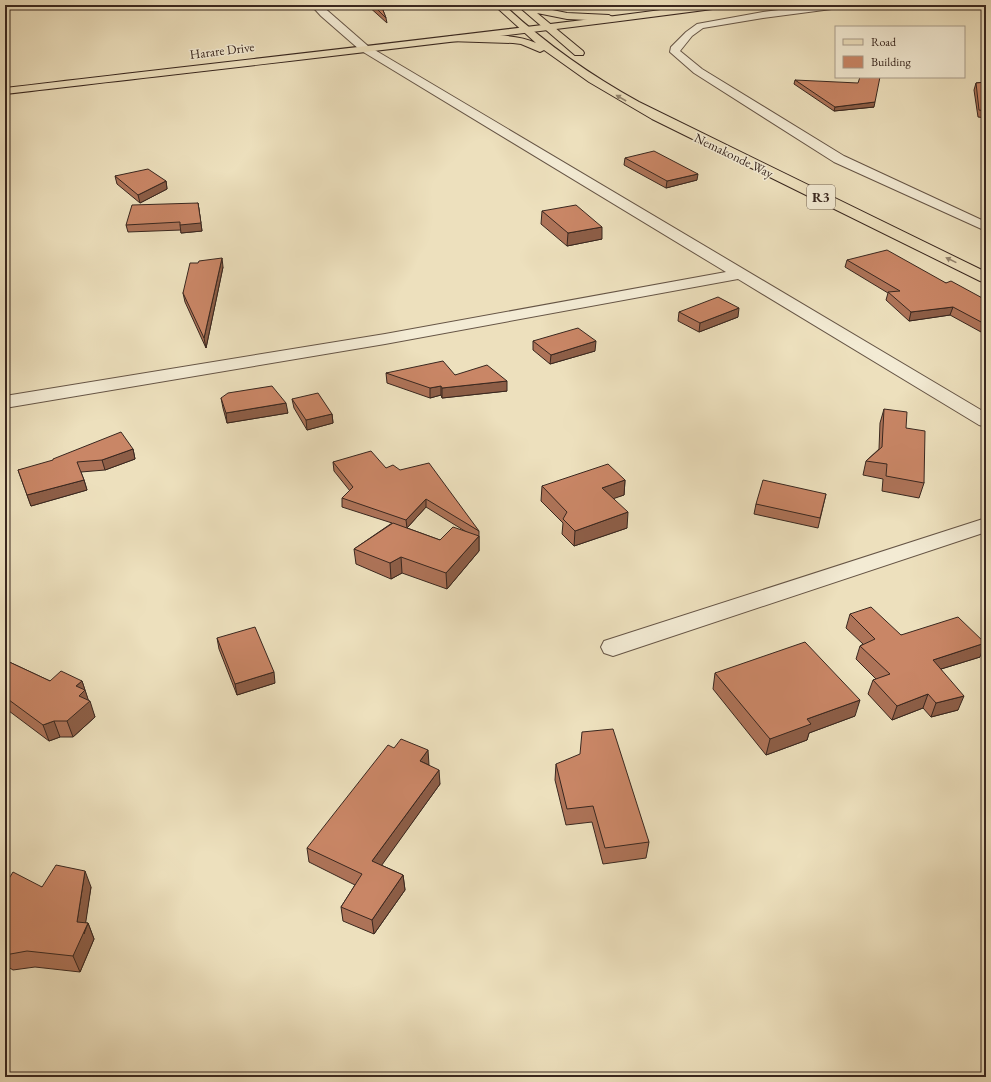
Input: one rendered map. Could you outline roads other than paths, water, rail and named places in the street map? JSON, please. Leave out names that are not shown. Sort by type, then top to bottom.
[{"type":"main road","name":"Harare Drive","points":[[5,90],[720,5]]},
{"type":"main road","points":[[523,7],[567,16],[611,19]]},
{"type":"main road","points":[[523,7],[586,59]]},
{"type":"main road","name":"Nemakonde Way","points":[[497,8],[523,29],[618,96],[986,278]]},
{"type":"main road","points":[[567,43],[569,38],[581,27],[611,19]]},
{"type":"main road","points":[[449,38],[482,26]]},
{"type":"main road","points":[[449,38],[523,41],[564,58]]},
{"type":"main road","name":"Nemakonde Way","points":[[614,80],[632,94],[677,118],[986,265]]},
{"type":"street","points":[[316,5],[324,14],[364,48],[986,421]]},
{"type":"street","points":[[839,5],[762,15],[700,26],[682,41],[675,49],[675,52],[698,71],[840,159],[986,227]]},
{"type":"street","points":[[5,402],[385,339],[740,274]]},
{"type":"street","points":[[614,647],[986,525]]}]
